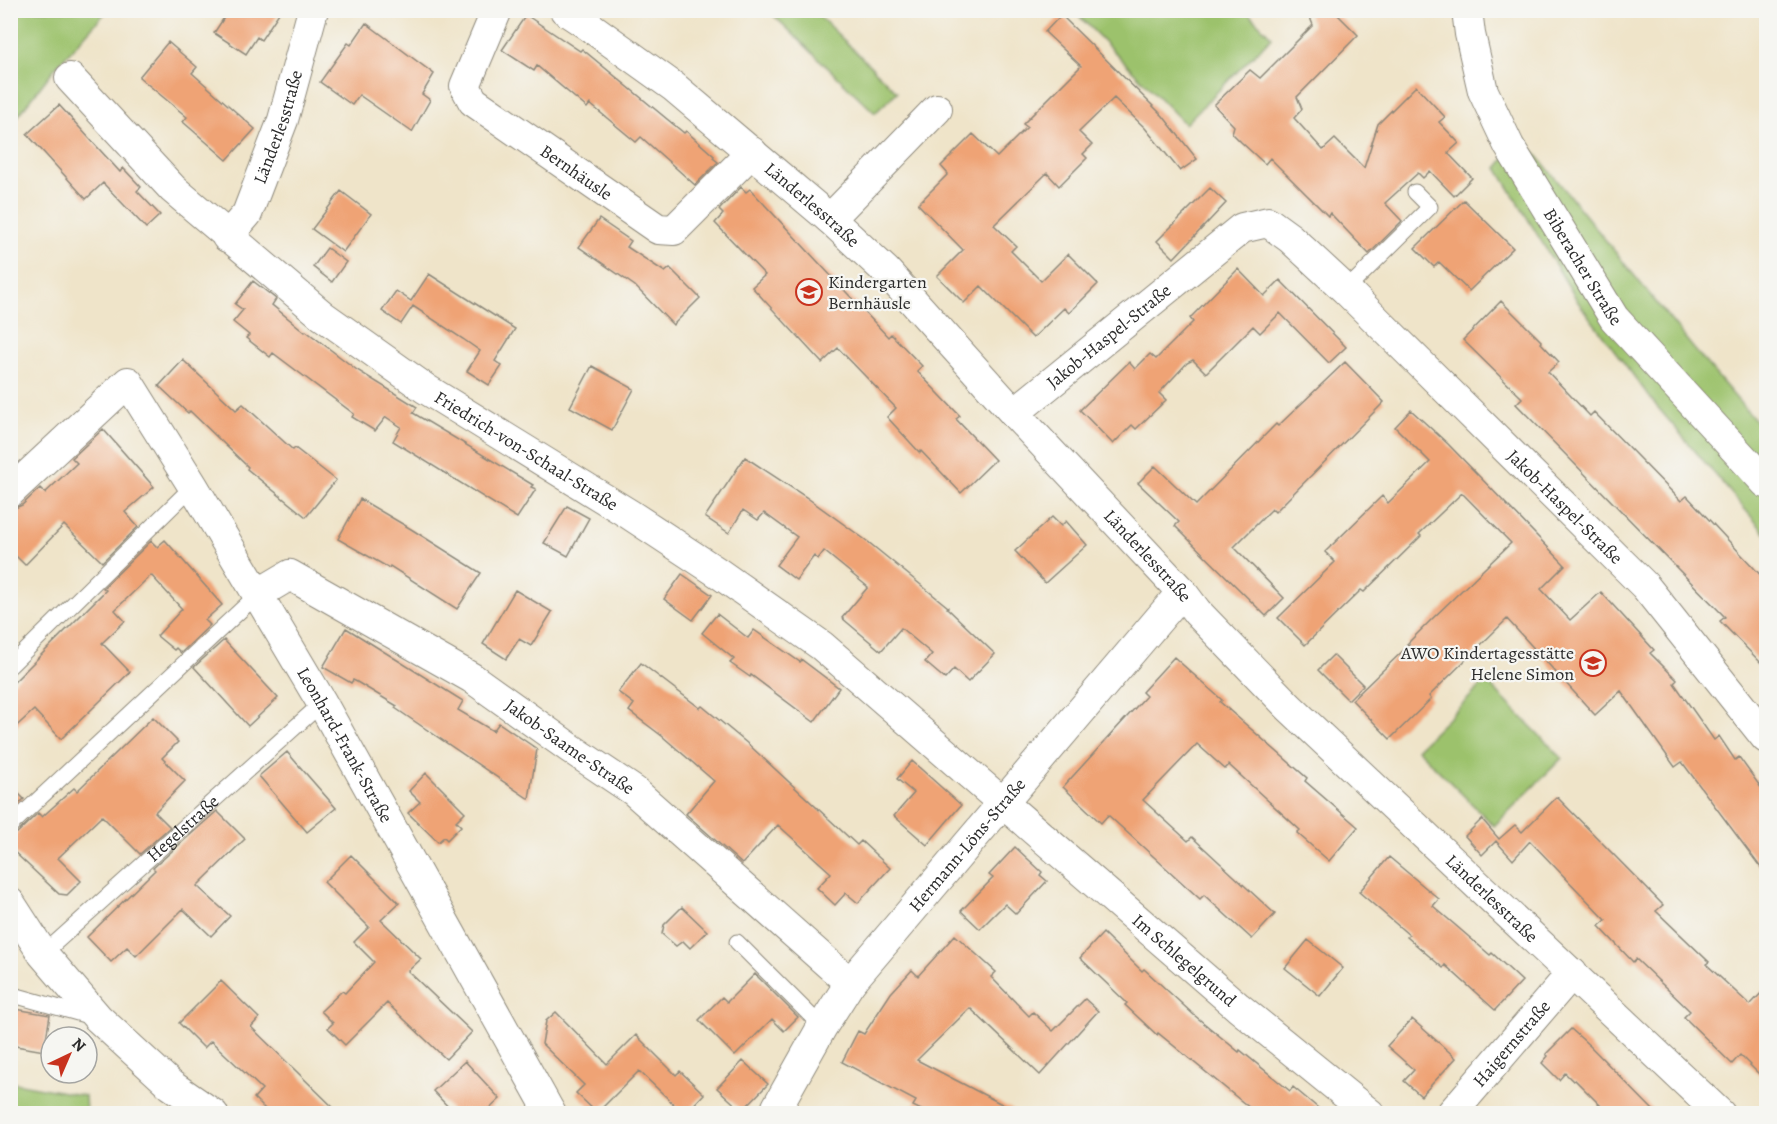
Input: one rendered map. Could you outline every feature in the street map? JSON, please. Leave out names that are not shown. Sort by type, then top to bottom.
[{"type":"street","name":"Länderlesstraße","points":[[227,237],[247,214],[284,120],[313,10]]},
{"type":"street","name":"Bernhäusle","points":[[496,10],[465,86],[473,101],[658,229],[674,230],[752,153]]},
{"type":"street","name":"Länderlesstraße","points":[[565,10],[674,87],[830,219],[886,271],[1014,413],[1182,592],[1197,612],[1289,707],[1720,1113]]},
{"type":"street","name":"Biberacher Straße","points":[[1467,10],[1483,91],[1509,146],[1614,318],[1767,483]]},
{"type":"street","name":"Friedrich-von-Schaal-Straße","points":[[70,78],[173,189],[323,316],[426,389],[639,521],[717,572],[822,646],[1003,802]]},
{"type":"street","points":[[830,219],[937,109]]},
{"type":"street","name":"Jakob-Haspel-Straße","points":[[1014,413],[1242,228],[1268,222],[1290,238],[1346,290],[1645,586],[1767,738]]},
{"type":"street","name":"Leonhard-Frank-Straße","points":[[10,492],[128,382],[193,486],[322,703],[551,1113]]},
{"type":"street","name":"Jakob-Saame-Straße","points":[[258,594],[290,575],[472,678],[634,791],[850,983]]},
{"type":"street","name":"Hermann-Löns-Straße","points":[[776,1113],[777,1107],[822,1027],[850,983],[1182,592]]},
{"type":"street","name":"Im Schlegelgrund","points":[[1003,802],[1238,1007],[1370,1113]]},
{"type":"street","points":[[10,903],[43,954],[98,1018],[171,1085],[213,1113]]},
{"type":"street","name":"Haigernstraße","points":[[1451,1113],[1572,973]]},
{"type":"lane","points":[[1346,290],[1430,207],[1415,192]]},
{"type":"lane","points":[[10,666],[193,486]]},
{"type":"lane","points":[[10,826],[258,594]]},
{"type":"lane","name":"Hegelstraße","points":[[43,954],[322,703]]},
{"type":"lane","points":[[737,942],[822,1027]]},
{"type":"lane","points":[[10,994],[98,1018]]},
{"type":"green space","points":[[11,10],[107,11],[55,68],[11,125]]},
{"type":"green space","points":[[769,11],[814,11],[897,92],[875,113]]},
{"type":"green space","points":[[1074,11],[1246,11],[1272,37],[1185,124]]},
{"type":"green space","points":[[1522,137],[1694,349],[1766,433],[1766,534],[1654,403],[1578,302],[1497,168]]},
{"type":"green space","points":[[1486,681],[1562,758],[1494,826],[1417,749]]},
{"type":"green space","points":[[10,1082],[85,1096],[86,1113],[11,1113]]},
{"type":"building","points":[[229,10],[281,10],[261,40],[257,37],[246,54],[214,33]]},
{"type":"building","points":[[1307,10],[1333,10],[1358,35],[1297,97],[1302,109],[1294,118],[1323,150],[1335,139],[1364,168],[1378,124],[1416,86],[1445,117],[1439,122],[1459,143],[1448,153],[1472,178],[1454,196],[1430,171],[1423,178],[1418,173],[1385,203],[1402,221],[1369,254],[1330,213],[1328,216],[1270,158],[1265,164],[1241,142],[1232,133],[1234,126],[1214,105],[1250,70],[1260,78],[1313,25]]},
{"type":"building","points":[[526,15],[580,51],[582,49],[684,133],[686,131],[718,162],[695,185],[641,137],[636,142],[590,104],[587,108],[537,66],[534,71],[502,50]]},
{"type":"building","points":[[1061,15],[1163,116],[1197,159],[1180,171],[1145,128],[1114,98],[1079,132],[1092,145],[1083,154],[1087,158],[1059,186],[1047,173],[994,225],[1016,246],[1011,251],[1041,281],[1068,254],[1098,284],[1069,313],[1064,308],[1033,338],[981,286],[964,303],[937,276],[963,250],[918,204],[948,174],[941,166],[973,134],[997,157],[1027,127],[1023,124],[1081,66],[1045,32]]},
{"type":"building","points":[[366,23],[434,74],[422,94],[430,100],[412,132],[359,95],[352,105],[320,82],[348,43],[351,45]]},
{"type":"building","points":[[168,42],[197,67],[192,73],[255,129],[227,160],[183,122],[187,117],[139,77]]},
{"type":"building","points":[[59,105],[120,172],[123,168],[141,187],[137,191],[160,215],[146,228],[103,183],[86,199],[27,134]]},
{"type":"building","points":[[741,187],[746,192],[750,189],[888,337],[891,334],[922,366],[917,371],[960,416],[956,419],[995,460],[961,493],[887,417],[896,408],[838,348],[822,363],[752,287],[765,275],[715,223],[723,214],[719,210]]},
{"type":"building","points":[[1210,188],[1226,203],[1174,258],[1157,241]]},
{"type":"building","points":[[341,191],[371,214],[343,252],[312,229]]},
{"type":"building","points":[[1464,200],[1513,248],[1469,291],[1439,262],[1434,267],[1415,248]]},
{"type":"building","points":[[599,219],[631,241],[627,247],[665,272],[670,268],[700,298],[673,325],[635,286],[579,247]]},
{"type":"building","points":[[327,248],[346,262],[332,282],[313,267]]},
{"type":"building","points":[[1238,269],[1264,296],[1280,280],[1346,347],[1329,363],[1280,313],[1260,333],[1253,326],[1206,373],[1193,360],[1187,363],[1159,393],[1166,400],[1136,429],[1132,425],[1113,444],[1080,410],[1129,362],[1135,369],[1150,354],[1156,359],[1193,322],[1190,318]]},
{"type":"building","points":[[429,274],[515,329],[495,361],[502,366],[489,385],[467,371],[480,351],[463,339],[413,306],[401,324],[382,311],[396,291],[411,301]]},
{"type":"building","points":[[253,281],[276,299],[272,305],[305,332],[357,370],[417,407],[413,413],[533,485],[531,487],[536,489],[517,518],[393,441],[401,427],[386,417],[375,431],[352,417],[354,414],[273,353],[270,357],[246,338],[249,335],[233,322],[243,310],[235,304]]},
{"type":"building","points":[[1501,301],[1559,362],[1548,372],[1590,416],[1594,412],[1681,501],[1687,496],[1767,582],[1767,669],[1720,621],[1725,617],[1516,404],[1522,398],[1463,340]]},
{"type":"building","points":[[183,360],[236,410],[243,404],[293,450],[295,448],[336,480],[306,517],[247,469],[248,467],[190,411],[188,413],[159,386]]},
{"type":"building","points":[[1345,362],[1384,402],[1275,512],[1272,509],[1234,547],[1284,598],[1266,616],[1175,526],[1179,522],[1138,483],[1155,466],[1196,505],[1276,424],[1278,426]]},
{"type":"building","points":[[592,366],[634,389],[612,430],[570,407]]},
{"type":"building","points":[[1411,410],[1448,444],[1565,565],[1541,589],[1570,620],[1601,592],[1654,650],[1650,653],[1677,680],[1674,683],[1714,740],[1719,736],[1735,760],[1739,757],[1767,796],[1767,876],[1682,762],[1675,767],[1621,691],[1595,715],[1507,619],[1429,696],[1431,699],[1390,739],[1352,700],[1511,543],[1462,493],[1364,592],[1361,590],[1305,645],[1278,618],[1335,562],[1325,552],[1382,496],[1388,503],[1430,462],[1395,427]]},
{"type":"building","points":[[103,429],[154,487],[125,512],[138,527],[102,562],[64,525],[25,565],[10,550],[10,510],[22,505],[40,488],[45,493],[77,463],[72,458]]},
{"type":"building","points":[[745,457],[867,541],[948,607],[995,654],[968,682],[954,669],[945,679],[925,662],[932,654],[901,628],[881,651],[842,618],[868,587],[824,551],[818,559],[814,556],[796,580],[776,565],[797,537],[764,513],[758,520],[743,510],[729,533],[705,517]]},
{"type":"building","points":[[360,499],[481,573],[457,609],[390,566],[389,568],[338,539]]},
{"type":"building","points":[[567,506],[589,518],[568,556],[544,543]]},
{"type":"building","points":[[1052,517],[1061,526],[1066,521],[1087,545],[1045,583],[1015,551]]},
{"type":"building","points":[[165,540],[222,605],[205,620],[210,625],[181,653],[157,636],[182,609],[151,575],[115,610],[125,621],[102,643],[130,672],[61,739],[34,710],[10,732],[10,686],[106,590],[103,588],[151,541],[157,547]]},
{"type":"building","points":[[682,574],[712,595],[693,620],[664,599]]},
{"type":"building","points":[[515,590],[552,612],[531,646],[519,639],[506,659],[483,644]]},
{"type":"building","points":[[717,614],[748,638],[754,630],[800,662],[802,660],[839,688],[814,722],[751,675],[750,677],[730,663],[734,659],[702,633]]},
{"type":"building","points":[[346,628],[463,701],[458,710],[493,731],[499,723],[537,749],[529,799],[395,708],[397,706],[357,682],[353,680],[351,683],[323,667]]},
{"type":"building","points":[[224,640],[278,698],[248,726],[194,667]]},
{"type":"building","points":[[1333,655],[1363,685],[1348,700],[1318,670]]},
{"type":"building","points":[[1174,657],[1222,700],[1220,702],[1307,778],[1305,781],[1358,827],[1329,861],[1297,833],[1300,830],[1229,765],[1225,769],[1197,744],[1143,800],[1188,841],[1192,837],[1275,914],[1252,939],[1204,895],[1200,899],[1108,815],[1101,823],[1063,787],[1146,696],[1142,692]]},
{"type":"building","points":[[641,663],[700,708],[702,706],[748,744],[857,845],[861,841],[890,868],[858,903],[846,893],[835,905],[817,888],[831,873],[778,825],[742,864],[686,814],[714,781],[629,711],[634,704],[618,692]]},
{"type":"building","points":[[153,717],[178,742],[162,758],[185,781],[155,812],[170,827],[140,854],[102,816],[58,858],[81,881],[67,895],[59,894],[10,848],[10,836],[17,833],[38,813],[42,817],[74,788],[77,791]]},
{"type":"building","points":[[287,752],[336,808],[307,832],[259,776]]},
{"type":"building","points":[[912,761],[961,805],[927,845],[894,816],[914,793],[897,779]]},
{"type":"building","points":[[426,773],[465,812],[456,821],[461,826],[447,840],[444,837],[438,842],[408,813],[420,802],[409,791]]},
{"type":"building","points":[[10,785],[24,799],[10,812]]},
{"type":"building","points":[[1557,797],[1663,905],[1656,911],[1709,962],[1706,964],[1750,1005],[1767,987],[1767,1082],[1740,1055],[1732,1064],[1684,1017],[1690,1011],[1636,959],[1633,962],[1599,926],[1606,920],[1530,841],[1513,860],[1496,841],[1482,855],[1465,836],[1482,819],[1499,839],[1515,825],[1522,832]]},
{"type":"building","points":[[217,811],[245,839],[197,886],[230,916],[211,936],[183,909],[136,956],[127,947],[111,962],[87,937],[155,870],[153,868]]},
{"type":"building","points":[[1015,847],[1042,872],[1040,875],[1047,881],[1016,914],[1005,904],[980,929],[961,911],[993,878],[989,875]]},
{"type":"building","points":[[351,855],[399,903],[381,920],[421,959],[408,971],[472,1032],[446,1059],[387,1003],[345,1045],[328,1028],[333,1023],[321,1011],[342,991],[345,993],[374,962],[354,942],[369,927],[324,882]]},
{"type":"building","points":[[1389,857],[1439,899],[1433,906],[1490,955],[1492,953],[1522,981],[1495,1010],[1445,965],[1443,968],[1407,937],[1409,935],[1359,892]]},
{"type":"building","points":[[682,907],[707,931],[690,948],[683,941],[676,946],[662,934],[664,925]]},
{"type":"building","points":[[1103,933],[1142,971],[1144,969],[1239,1052],[1240,1050],[1290,1091],[1293,1087],[1324,1113],[1256,1113],[1158,1033],[1157,1035],[1080,958]]},
{"type":"building","points":[[955,935],[996,972],[991,977],[1029,1016],[1033,1012],[1053,1031],[1085,999],[1098,1011],[1040,1075],[970,1008],[917,1060],[1019,1113],[927,1113],[913,1106],[916,1101],[842,1062],[858,1031],[864,1034],[891,993],[912,970],[918,976]]},
{"type":"building","points":[[1308,940],[1343,968],[1320,996],[1285,968]]},
{"type":"building","points":[[755,974],[798,1017],[784,1031],[772,1019],[735,1056],[699,1020],[722,997],[727,1002]]},
{"type":"building","points":[[221,981],[259,1018],[251,1027],[339,1113],[269,1113],[254,1098],[262,1089],[211,1041],[204,1048],[179,1023]]},
{"type":"building","points":[[10,1008],[50,1015],[48,1025],[39,1025],[39,1050],[10,1045]]},
{"type":"building","points":[[556,1012],[607,1064],[636,1035],[676,1075],[680,1071],[704,1094],[686,1113],[683,1113],[639,1071],[597,1113],[576,1093],[584,1085],[542,1044],[546,1021]]},
{"type":"building","points":[[1412,1019],[1456,1058],[1421,1096],[1404,1081],[1414,1070],[1387,1046]]},
{"type":"building","points":[[1571,1029],[1656,1113],[1608,1113],[1565,1073],[1559,1080],[1542,1063],[1548,1056],[1546,1054]]},
{"type":"building","points":[[465,1061],[500,1099],[485,1113],[454,1113],[433,1091]]},
{"type":"building","points":[[743,1061],[768,1084],[742,1111],[717,1088]]},
{"type":"place","name":"Kindergarten Bernhäusle","points":[[809,292]]},
{"type":"place","name":"AWO Kindertagesstätte Helene Simon","points":[[1593,663]]}]
